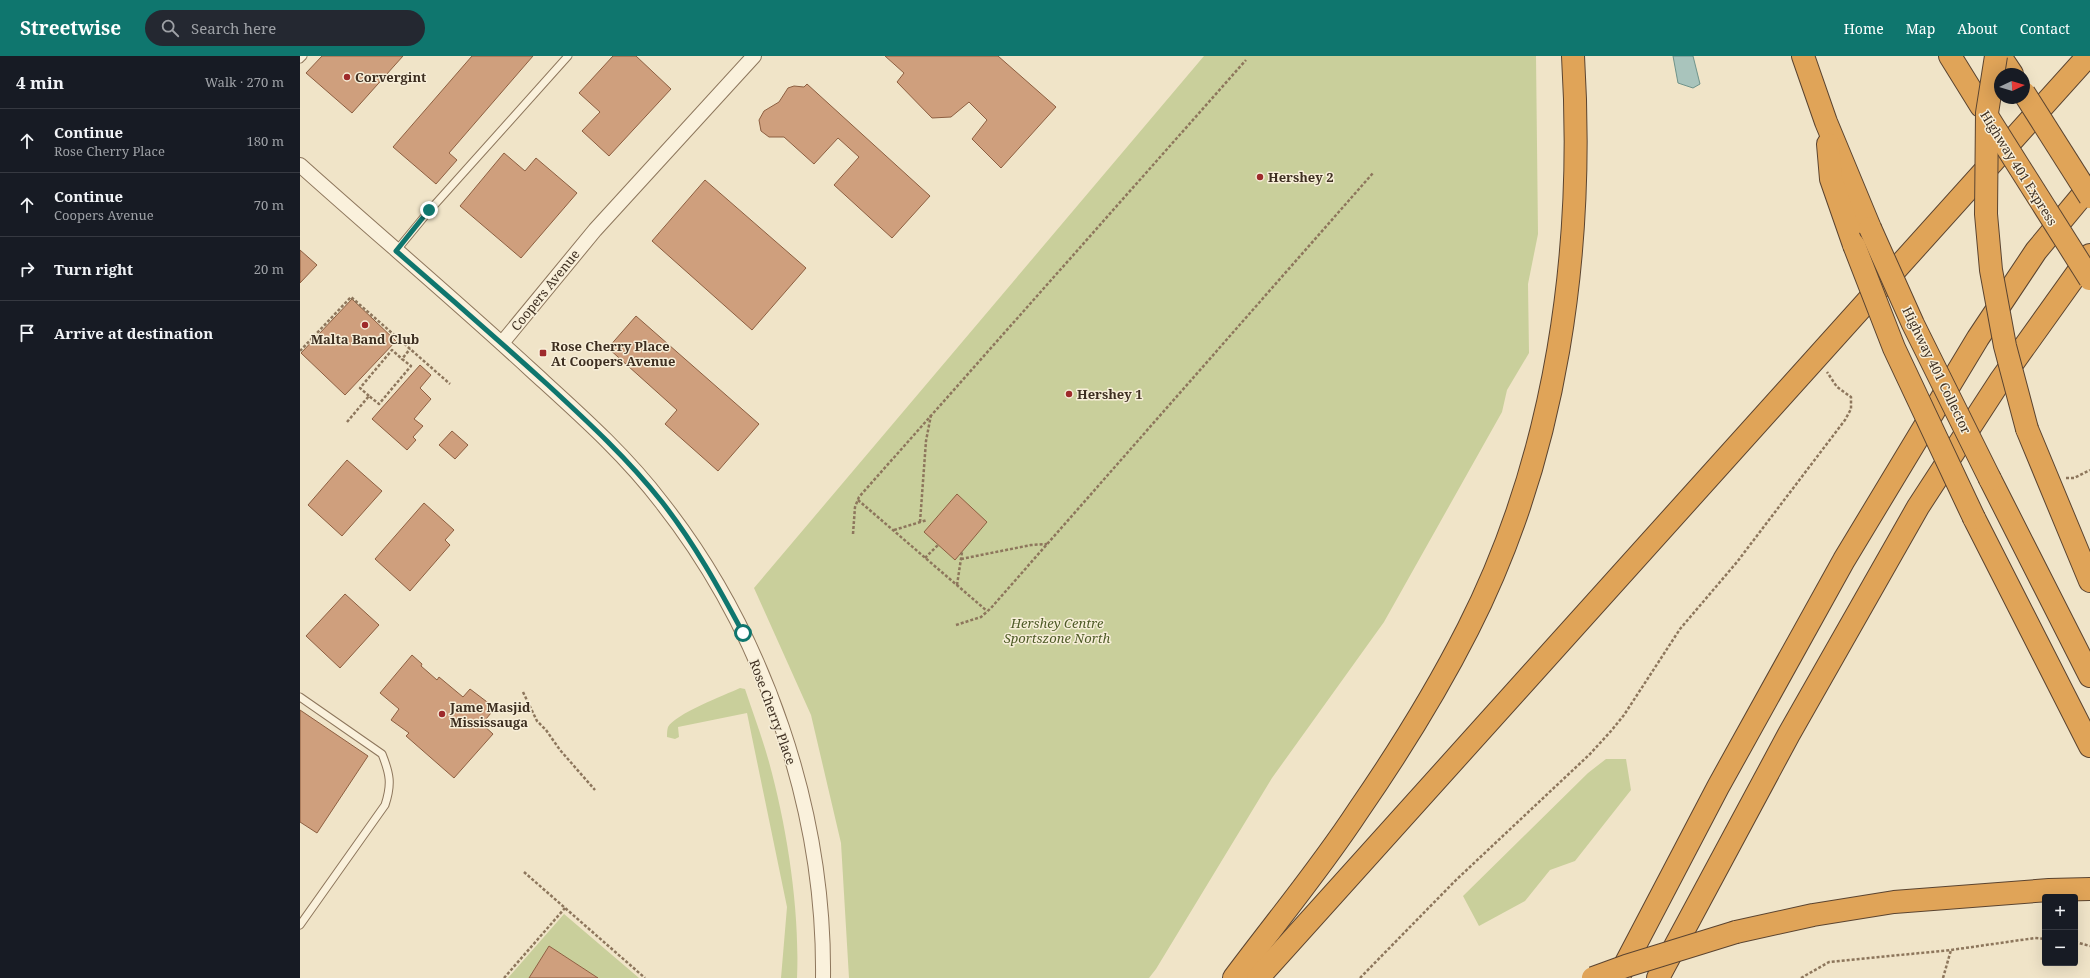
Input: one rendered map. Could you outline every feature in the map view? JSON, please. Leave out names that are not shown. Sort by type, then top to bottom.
[{"type":"highway","points":[[1234,978],[1358,813],[1416,721],[1468,628],[1500,559],[1525,487],[1544,417],[1560,342],[1571,269],[1577,172],[1577,117],[1573,56]]},
{"type":"highway","name":"Highway 401 Collector","points":[[1803,56],[1826,122],[1870,228],[1913,324],[2090,676]]},
{"type":"highway","name":"Highway 401 Express","points":[[1950,56],[2090,279]]},
{"type":"highway","points":[[1996,56],[1987,113],[1986,214],[1991,270],[2002,331],[2027,429],[2044,474],[2090,582]]},
{"type":"highway","points":[[2000,56],[2008,68]]},
{"type":"highway","points":[[1258,978],[2088,56]]},
{"type":"highway","points":[[2030,102],[2090,197]]},
{"type":"highway","points":[[1826,122],[1831,179],[1854,245],[1894,348],[1974,518],[2090,746]]},
{"type":"highway","points":[[1618,978],[1718,787],[1844,560],[1978,338],[2036,251],[2090,186]]},
{"type":"highway","points":[[1658,978],[1789,734],[1918,507],[2000,382],[2090,255]]},
{"type":"highway","points":[[1593,978],[1626,966],[1736,932],[1813,915],[1894,902],[2049,890],[2090,889]]},
{"type":"street","name":"Coopers Avenue","points":[[300,165],[502,343],[595,230],[754,56]]},
{"type":"street","name":"Rose Cherry Place","points":[[502,343],[594,428],[635,470],[662,503],[698,553],[743,633],[776,713],[797,778],[808,823],[822,916],[823,978]]},
{"type":"lane","points":[[300,59],[303,56]]},
{"type":"lane","points":[[396,251],[429,210],[568,56]]},
{"type":"lane","points":[[300,697],[382,754],[388,768],[391,788],[385,805],[300,925]]},
{"type":"path","points":[[853,534],[855,507],[858,500],[931,415],[1246,60]]},
{"type":"path","points":[[956,625],[981,617],[987,611],[1373,172]]},
{"type":"path","points":[[300,351],[351,296],[450,384]]},
{"type":"path","points":[[402,359],[410,349]]},
{"type":"path","points":[[392,350],[402,359],[411,366],[379,404],[360,388],[392,350]]},
{"type":"path","points":[[1360,978],[1451,886],[1590,754],[1611,731],[1624,715],[1680,629],[1742,556],[1829,444],[1845,420],[1852,402],[1851,397],[1837,387],[1818,355]]},
{"type":"path","points":[[347,422],[369,396]]},
{"type":"path","points":[[920,522],[926,441],[931,415]]},
{"type":"path","points":[[2044,474],[2074,478],[2090,470]]},
{"type":"path","points":[[858,500],[987,611]]},
{"type":"path","points":[[893,530],[927,520]]},
{"type":"path","points":[[961,559],[1031,545],[1047,544]]},
{"type":"path","points":[[925,558],[938,545]]},
{"type":"path","points":[[957,586],[962,552]]},
{"type":"path","points":[[523,692],[537,721],[595,790]]},
{"type":"path","points":[[524,872],[645,978]]},
{"type":"path","points":[[504,978],[565,908]]},
{"type":"path","points":[[1802,978],[1829,962],[1951,950],[2035,938],[2042,939]]},
{"type":"path","points":[[2078,943],[2090,946]]},
{"type":"path","points":[[1943,978],[1951,950]]},
{"type":"green space","name":"Hershey Centre Sportszone North","points":[[1204,56],[1536,56],[1538,234],[1528,284],[1529,353],[1507,390],[1502,412],[1384,622],[1272,778],[1156,969],[1149,978],[849,978],[841,843],[811,715],[754,588]]},
{"type":"green space","points":[[740,688],[745,689],[769,762],[787,841],[794,897],[797,978],[781,978],[787,907],[747,713],[678,727],[679,737],[675,739],[667,737],[668,727],[680,716]]},
{"type":"green space","points":[[1606,759],[1626,759],[1631,790],[1575,861],[1550,870],[1525,901],[1479,926],[1463,896],[1588,773]]},
{"type":"green space","points":[[564,914],[639,978],[598,978],[549,946],[529,978],[508,978]]},
{"type":"water","points":[[1673,56],[1693,56],[1700,84],[1693,88],[1678,83]]},
{"type":"building","points":[[322,56],[403,56],[352,113],[306,73]]},
{"type":"building","points":[[472,56],[533,56],[449,153],[457,160],[436,184],[393,147]]},
{"type":"building","points":[[613,56],[636,56],[671,89],[609,156],[582,131],[600,112],[579,93]]},
{"type":"building","points":[[885,56],[998,56],[1056,107],[1001,168],[972,139],[987,120],[969,102],[951,117],[932,118],[897,82],[904,73]]},
{"type":"building","points":[[807,84],[930,196],[892,238],[834,185],[859,157],[838,138],[814,164],[784,137],[769,137],[761,131],[759,120],[764,111],[779,102],[788,88],[794,86],[804,87]]},
{"type":"building","points":[[504,153],[525,171],[536,158],[577,193],[521,258],[460,206]]},
{"type":"building","points":[[705,180],[806,268],[752,330],[652,241]]},
{"type":"building","points":[[300,250],[317,265],[300,283]]},
{"type":"building","points":[[352,299],[396,341],[345,395],[301,353]]},
{"type":"building","points":[[636,316],[759,424],[718,471],[665,424],[677,410],[608,348]]},
{"type":"building","points":[[420,365],[431,375],[420,388],[431,399],[414,419],[423,426],[413,437],[416,440],[407,450],[372,419]]},
{"type":"building","points":[[452,431],[468,445],[455,459],[439,445]]},
{"type":"building","points":[[347,460],[382,491],[342,536],[308,505]]},
{"type":"building","points":[[957,494],[987,522],[955,560],[924,532]]},
{"type":"building","points":[[424,503],[454,530],[445,540],[450,545],[410,591],[375,559]]},
{"type":"building","points":[[345,594],[379,625],[340,668],[306,636]]},
{"type":"building","name":"Jame Masjid Mississauga","points":[[412,655],[422,664],[421,666],[437,680],[439,677],[463,697],[470,689],[495,708],[482,724],[493,734],[454,778],[406,736],[409,733],[391,720],[399,709],[380,693]]},
{"type":"building","points":[[300,710],[368,756],[317,833],[300,822]]},
{"type":"building","points":[[549,946],[598,978],[529,978]]},
{"type":"place","name":"Corvergint","points":[[347,77]]},
{"type":"place","name":"Hershey 2","points":[[1260,177]]},
{"type":"place","name":"Malta Band Club","points":[[365,325]]},
{"type":"place","name":"Rose Cherry Place At Coopers Avenue","points":[[543,353]]},
{"type":"place","name":"Hershey 1","points":[[1069,394]]},
{"type":"place","name":"Jame Masjid Mississauga","points":[[442,714]]},
{"type":"route","points":[[429,210],[396,251],[502,343],[560,396],[635,470],[662,503],[698,553],[743,633]]}]
